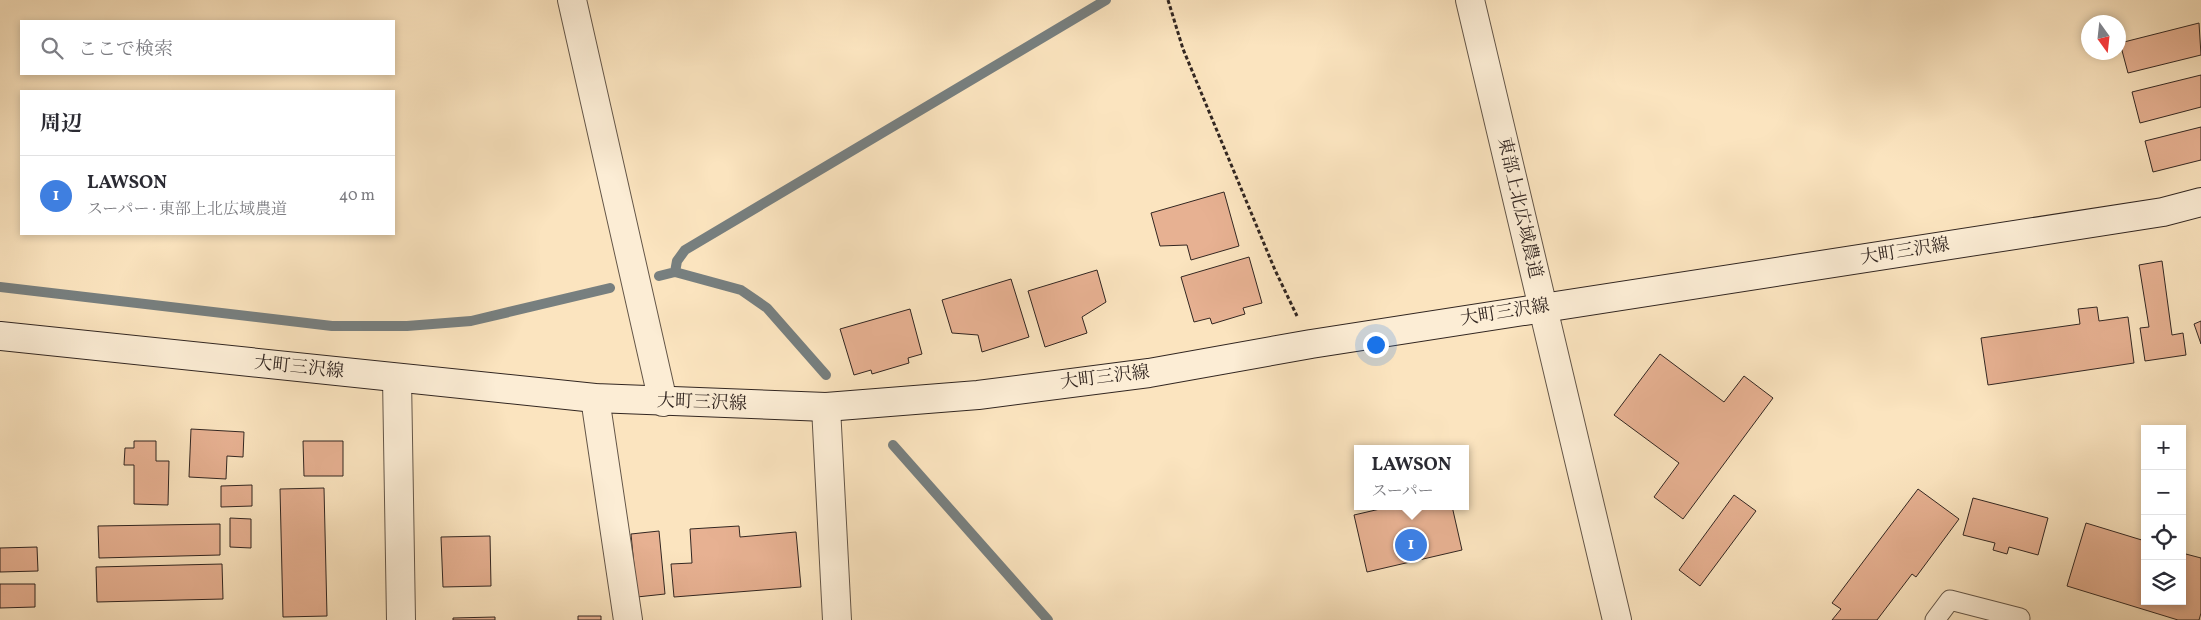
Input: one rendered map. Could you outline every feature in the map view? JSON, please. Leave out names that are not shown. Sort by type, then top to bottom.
[{"type":"main road","points":[[572,0],[662,402]]},
{"type":"main road","name":"東部上北広域農道","points":[[1470,0],[1617,620]]},
{"type":"main road","name":"大町三沢線","points":[[0,336],[595,398],[826,407],[978,394],[1139,374],[1311,344],[2163,212],[2201,202]]},
{"type":"main road","points":[[397,378],[401,620]]},
{"type":"main road","points":[[595,398],[628,620]]},
{"type":"main road","points":[[826,407],[837,620]]},
{"type":"lane","points":[[1935,620],[1950,600],[2020,618]]},
{"type":"path","points":[[1168,0],[1190,68],[1275,270],[1311,344]]},
{"type":"building","points":[[2199,23],[2201,55],[2128,73],[2125,60],[2126,41]]},
{"type":"building","points":[[2201,75],[2201,107],[2140,123],[2132,92]]},
{"type":"building","points":[[2201,127],[2201,160],[2153,172],[2145,141]]},
{"type":"building","points":[[1224,192],[1239,246],[1191,260],[1187,245],[1160,246],[1151,213]]},
{"type":"building","points":[[1249,257],[1262,303],[1243,308],[1245,314],[1212,324],[1210,318],[1194,322],[1181,277]]},
{"type":"building","points":[[2162,261],[2172,335],[2183,333],[2186,355],[2145,361],[2140,328],[2149,327],[2139,265]]},
{"type":"building","points":[[1097,270],[1106,302],[1082,317],[1087,333],[1045,347],[1028,291]]},
{"type":"building","points":[[1011,279],[1029,337],[982,352],[978,335],[952,333],[942,300]]},
{"type":"building","points":[[2097,307],[2099,321],[2128,317],[2134,363],[1988,385],[1981,338],[2080,324],[2078,309]]},
{"type":"building","points":[[910,309],[922,354],[908,358],[909,363],[872,374],[871,370],[854,375],[840,329]]},
{"type":"building","points":[[2201,321],[2201,344],[2194,324]]},
{"type":"building","points":[[1660,354],[1724,402],[1744,376],[1773,398],[1683,519],[1654,497],[1679,463],[1614,415]]},
{"type":"building","points":[[191,429],[244,432],[243,457],[227,456],[226,479],[189,477]]},
{"type":"building","points":[[134,441],[156,441],[156,461],[169,461],[168,505],[134,504],[134,465],[124,465],[125,448],[134,448]]},
{"type":"building","points":[[303,441],[343,441],[343,476],[304,476]]},
{"type":"building","points":[[252,485],[252,506],[221,507],[221,486]]},
{"type":"building","points":[[324,488],[327,616],[283,617],[280,489]]},
{"type":"building","points":[[1918,489],[1959,519],[1916,577],[1912,574],[1877,620],[1832,620],[1841,609],[1832,603]]},
{"type":"building","points":[[1734,495],[1756,511],[1700,586],[1679,570]]},
{"type":"building","points":[[1973,498],[2048,518],[2038,555],[2009,547],[2007,554],[1993,550],[1995,543],[1963,535]]},
{"type":"building","points":[[1376,510],[1453,510],[1462,550],[1367,572],[1354,515]]},
{"type":"building","points":[[230,518],[251,519],[251,548],[230,547]]},
{"type":"building","points":[[2086,523],[2141,540],[2141,605],[2186,605],[2186,554],[2201,558],[2201,613],[2199,620],[2178,620],[2067,586]]},
{"type":"building","points":[[220,524],[220,555],[99,558],[98,526]]},
{"type":"building","points":[[739,526],[740,537],[796,532],[801,587],[674,597],[671,564],[692,563],[690,529]]},
{"type":"building","points":[[659,531],[665,594],[637,597],[631,534]]},
{"type":"building","points":[[490,536],[491,586],[443,587],[441,537]]},
{"type":"building","points":[[37,547],[38,571],[0,572],[0,548]]},
{"type":"building","points":[[222,564],[223,599],[97,602],[96,567]]},
{"type":"building","points":[[0,584],[35,584],[35,607],[0,608]]},
{"type":"building","points":[[578,616],[601,616],[601,620],[578,620]]},
{"type":"building","points":[[495,617],[495,620],[453,620],[453,618]]},
{"type":"waterway","points":[[659,276],[675,272],[677,261],[685,250],[1106,0]]},
{"type":"waterway","points":[[675,272],[741,290],[767,308],[826,375]]},
{"type":"waterway","points":[[0,287],[332,326],[407,326],[471,321],[610,288]]},
{"type":"waterway","points":[[893,445],[1048,620]]},
{"type":"place","name":"LAWSON","points":[[1411,545]]}]
